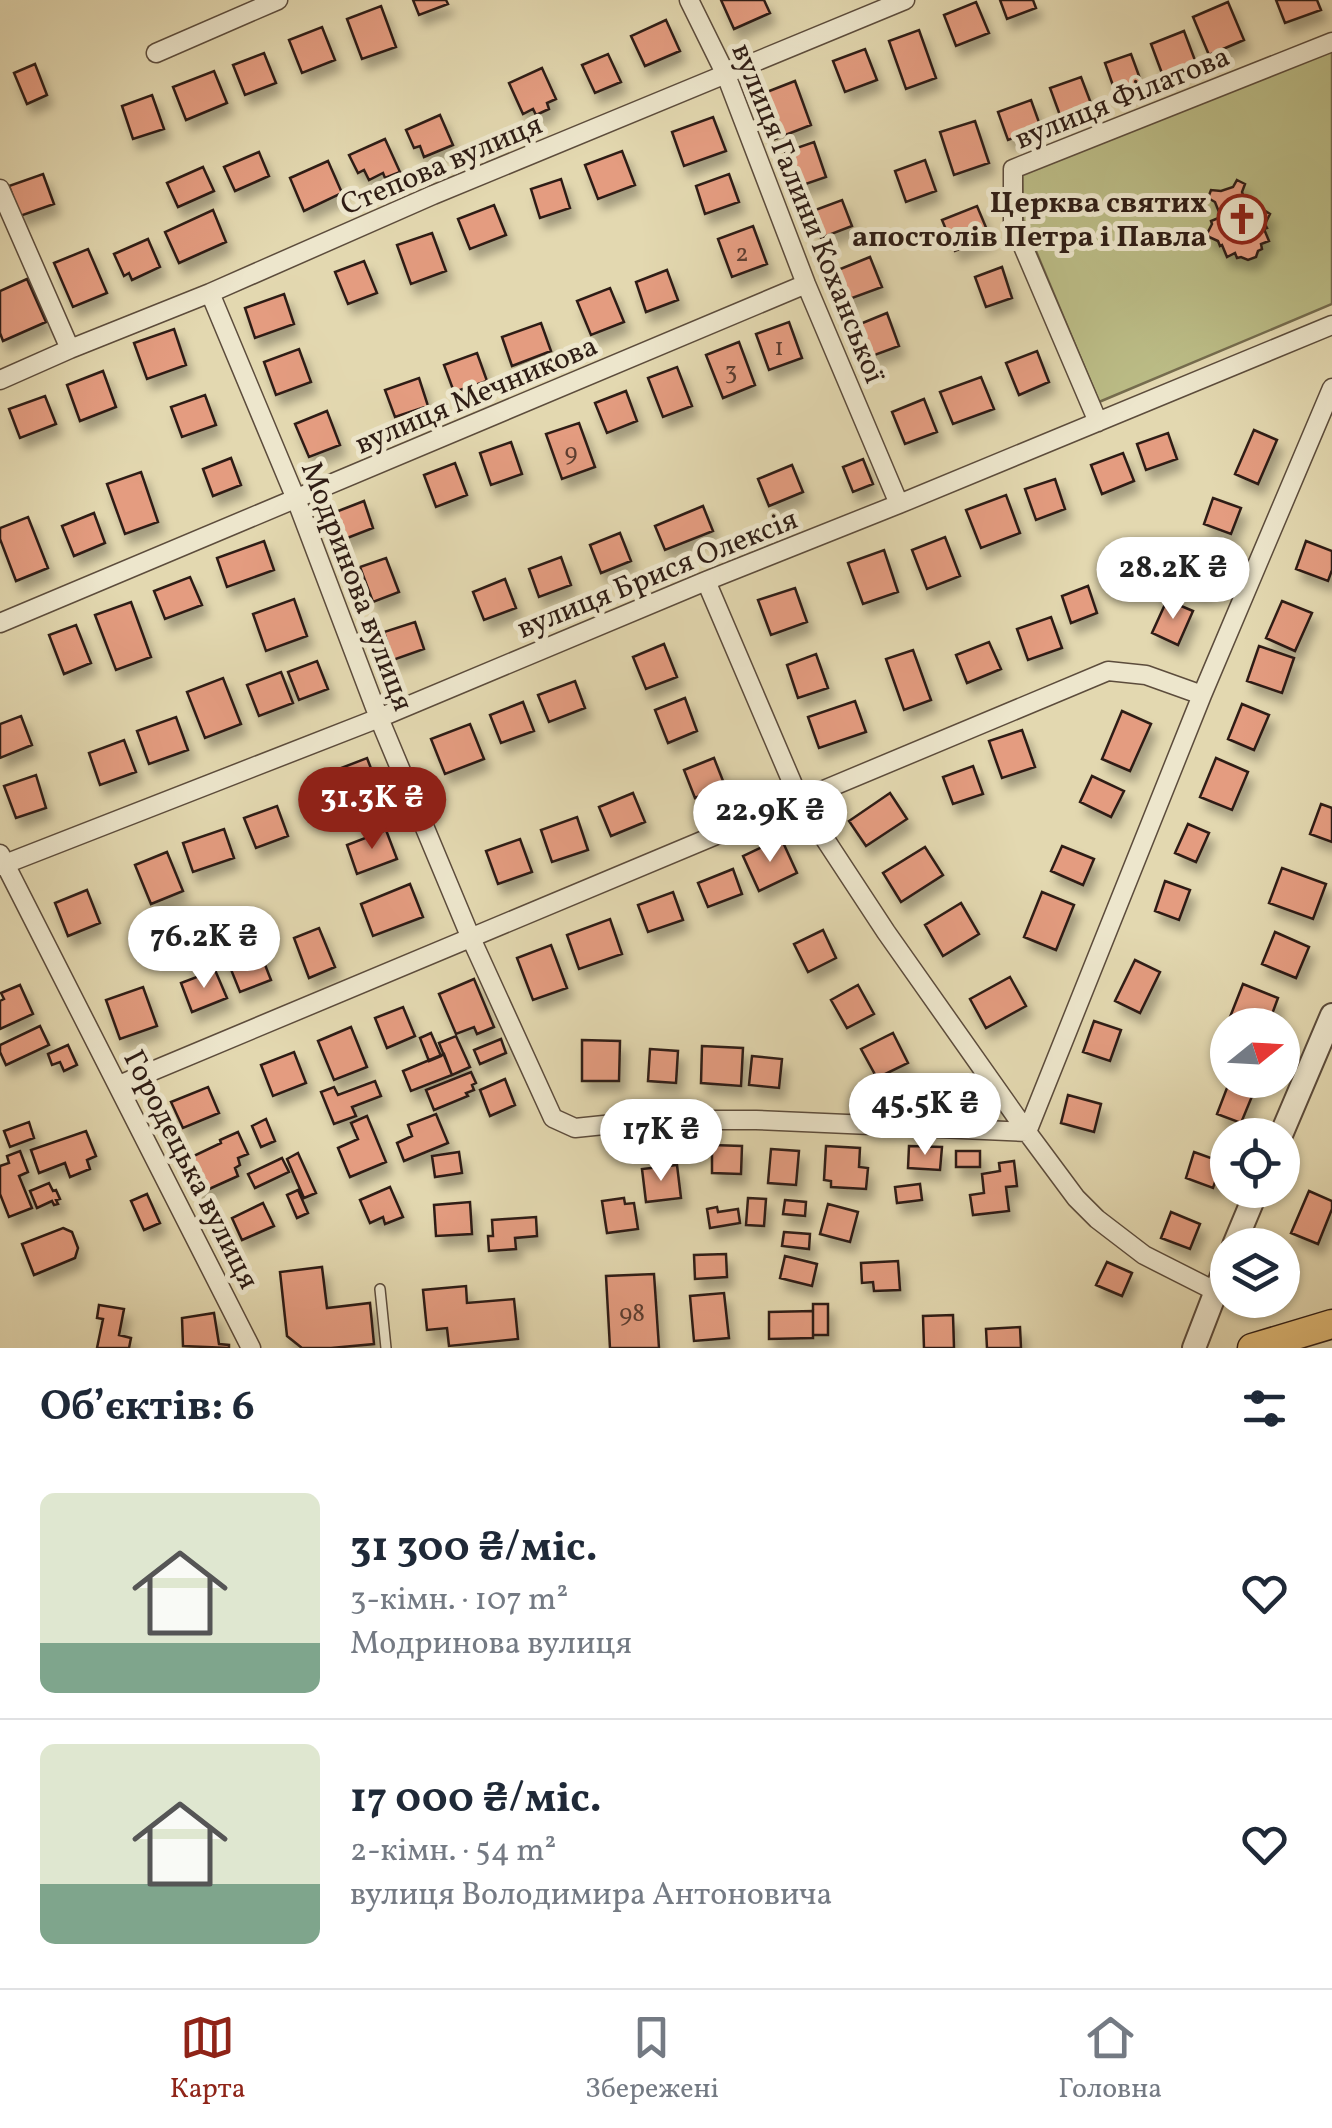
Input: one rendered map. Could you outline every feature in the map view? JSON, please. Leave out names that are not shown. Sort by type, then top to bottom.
[{"type":"main road","points":[[1252,1348],[1332,1324]]},
{"type":"street","points":[[156,53],[278,0]]},
{"type":"street","name":"вулиця Галини Коханської","points":[[689,0],[726,76],[806,284],[899,504]]},
{"type":"street","name":"Степова вулиця","points":[[0,380],[905,0]]},
{"type":"street","name":"вулиця Філатова","points":[[1098,422],[1013,222],[1013,169],[1332,42]]},
{"type":"street","points":[[0,189],[70,348]]},
{"type":"street","name":"вулиця Мечникова","points":[[0,623],[806,284]]},
{"type":"street","name":"Модринова вулиця","points":[[210,293],[296,499],[379,718],[470,936],[553,1118],[575,1128],[652,1120],[756,1120],[1026,1132]]},
{"type":"street","name":"вулиця Брися Олексія","points":[[2,862],[379,718],[1332,325]]},
{"type":"street","points":[[1026,1132],[1202,695],[1332,388]]},
{"type":"street","points":[[706,581],[800,801],[1026,1132],[1097,1219],[1144,1255],[1210,1289]]},
{"type":"street","points":[[119,1084],[1108,670],[1146,675],[1202,695]]},
{"type":"street","name":"Городецька вулиця","points":[[2,862],[251,1348]]},
{"type":"street","points":[[1288,1118],[1332,1015]]},
{"type":"street","points":[[1194,1348],[1210,1302]]},
{"type":"lane","points":[[380,1289],[386,1348]]},
{"type":"green space","points":[[1332,50],[1332,304],[1099,402],[1023,220],[1022,173]]},
{"type":"building","points":[[413,0],[446,0],[448,4],[419,15]]},
{"type":"building","points":[[721,0],[764,0],[770,13],[734,29]]},
{"type":"building","points":[[1000,0],[1033,0],[1036,8],[1007,19]]},
{"type":"building","points":[[1276,0],[1317,0],[1321,10],[1285,23]]},
{"type":"building","points":[[976,2],[989,33],[956,46],[944,15]]},
{"type":"building","points":[[1228,2],[1244,40],[1209,55],[1193,17]]},
{"type":"building","points":[[381,6],[396,47],[362,59],[347,19]]},
{"type":"building","points":[[666,20],[680,51],[645,66],[631,36]]},
{"type":"building","points":[[322,27],[335,60],[302,73],[289,40]]},
{"type":"building","points":[[919,30],[936,78],[906,89],[889,41]]},
{"type":"building","points":[[1184,31],[1196,63],[1163,76],[1151,44]]},
{"type":"building","points":[[865,49],[877,80],[845,92],[833,61]]},
{"type":"building","points":[[264,53],[276,83],[245,95],[233,65]]},
{"type":"building","points":[[608,54],[621,82],[595,93],[582,65]]},
{"type":"building","points":[[1131,54],[1142,84],[1116,94],[1105,63]]},
{"type":"building","points":[[35,64],[47,95],[27,104],[14,73]]},
{"type":"building","points":[[542,68],[556,99],[547,103],[549,109],[536,115],[533,109],[523,114],[509,83]]},
{"type":"building","points":[[214,71],[227,103],[186,120],[173,87]]},
{"type":"building","points":[[1081,77],[1092,106],[1061,118],[1050,88]]},
{"type":"building","points":[[795,81],[811,125],[775,139],[759,95]]},
{"type":"building","points":[[152,95],[164,129],[133,139],[122,106]]},
{"type":"building","points":[[1031,100],[1041,128],[1008,140],[998,112]]},
{"type":"building","points":[[440,115],[453,145],[424,157],[420,146],[414,148],[406,130]]},
{"type":"building","points":[[713,117],[726,151],[684,166],[672,132]]},
{"type":"building","points":[[975,121],[989,163],[954,175],[940,132]]},
{"type":"building","points":[[385,139],[400,172],[385,178],[383,173],[369,180],[364,170],[358,173],[349,155]]},
{"type":"building","points":[[814,142],[826,177],[797,187],[785,152]]},
{"type":"building","points":[[622,151],[635,185],[598,199],[585,165]]},
{"type":"building","points":[[259,152],[269,176],[235,191],[224,167]]},
{"type":"building","points":[[925,160],[936,191],[906,202],[895,171]]},
{"type":"building","points":[[328,161],[342,193],[304,211],[290,178]]},
{"type":"building","points":[[203,167],[214,191],[178,207],[167,183]]},
{"type":"building","points":[[43,174],[54,204],[20,216],[9,186]]},
{"type":"building","points":[[729,174],[739,202],[705,214],[696,186]]},
{"type":"building","points":[[561,179],[570,208],[540,218],[531,189]]},
{"type":"building","name":"Церква святих апостолів Петра і Павла","points":[[1237,180],[1245,184],[1242,192],[1247,207],[1258,203],[1270,214],[1264,229],[1269,241],[1261,244],[1256,257],[1248,260],[1237,258],[1235,253],[1227,257],[1222,245],[1207,234],[1211,221],[1221,217],[1215,202],[1208,198],[1211,190],[1233,187]]},
{"type":"building","points":[[842,200],[852,226],[821,238],[810,212]]},
{"type":"building","points":[[494,205],[506,235],[470,249],[458,219]]},
{"type":"building","points":[[977,206],[990,237],[955,251],[942,220]]},
{"type":"building","points":[[213,210],[226,242],[179,263],[165,232]]},
{"type":"building","points":[[753,226],[767,264],[732,277],[718,239]]},
{"type":"building","points":[[432,233],[446,271],[411,284],[397,245]]},
{"type":"building","points":[[148,239],[160,267],[132,280],[129,273],[124,276],[114,254]]},
{"type":"building","points":[[88,249],[107,293],[73,307],[54,263]]},
{"type":"building","points":[[870,257],[882,287],[844,301],[833,272]]},
{"type":"building","points":[[364,261],[377,293],[348,304],[335,272]]},
{"type":"building","points":[[1002,267],[1012,298],[986,307],[975,277]]},
{"type":"building","points":[[667,270],[678,300],[646,312],[636,282]]},
{"type":"building","points":[[27,279],[46,322],[3,341],[0,291]]},
{"type":"building","points":[[610,288],[624,322],[591,335],[577,301]]},
{"type":"building","points":[[284,294],[294,324],[255,338],[245,308]]},
{"type":"building","points":[[887,313],[899,346],[872,356],[860,324]]},
{"type":"building","points":[[789,322],[802,358],[769,370],[756,334]]},
{"type":"building","points":[[541,323],[551,351],[512,366],[502,337]]},
{"type":"building","points":[[174,329],[186,365],[147,379],[134,343]]},
{"type":"building","points":[[739,342],[755,385],[723,398],[706,355]]},
{"type":"building","points":[[299,349],[311,382],[276,395],[264,362]]},
{"type":"building","points":[[1037,351],[1049,382],[1019,395],[1006,363]]},
{"type":"building","points":[[477,353],[487,381],[454,392],[444,365]]},
{"type":"building","points":[[677,367],[692,406],[663,417],[648,378]]},
{"type":"building","points":[[103,371],[116,407],[80,421],[67,385]]},
{"type":"building","points":[[981,377],[994,409],[953,424],[940,392]]},
{"type":"building","points":[[419,378],[428,406],[395,417],[385,390]]},
{"type":"building","points":[[626,391],[637,421],[607,433],[595,403]]},
{"type":"building","points":[[205,395],[216,425],[182,437],[171,407]]},
{"type":"building","points":[[45,396],[56,424],[20,438],[9,409]]},
{"type":"building","points":[[924,399],[937,432],[905,444],[892,412]]},
{"type":"building","points":[[327,411],[340,445],[309,457],[295,424]]},
{"type":"building","points":[[579,423],[595,467],[562,479],[546,434]]},
{"type":"building","points":[[1254,430],[1277,440],[1258,484],[1235,474]]},
{"type":"building","points":[[1168,433],[1177,459],[1146,470],[1137,444]]},
{"type":"building","points":[[511,442],[522,474],[491,485],[480,453]]},
{"type":"building","points":[[1123,453],[1134,481],[1102,494],[1091,465]]},
{"type":"building","points":[[231,458],[241,485],[213,496],[203,469]]},
{"type":"building","points":[[863,459],[873,484],[853,492],[843,467]]},
{"type":"building","points":[[455,463],[467,495],[436,507],[424,475]]},
{"type":"building","points":[[792,465],[803,492],[769,506],[758,479]]},
{"type":"building","points":[[141,472],[158,522],[125,534],[107,484]]},
{"type":"building","points":[[1055,479],[1065,509],[1036,520],[1025,489]]},
{"type":"building","points":[[1006,495],[1020,533],[981,548],[966,510]]},
{"type":"building","points":[[1213,498],[1241,508],[1231,534],[1204,524]]},
{"type":"building","points":[[364,501],[373,528],[342,540],[333,513]]},
{"type":"building","points":[[703,506],[713,531],[665,550],[655,526]]},
{"type":"building","points":[[94,513],[105,543],[74,556],[62,526]]},
{"type":"building","points":[[28,517],[48,568],[16,581],[0,539],[0,528]]},
{"type":"building","points":[[620,533],[631,561],[601,573],[590,545]]},
{"type":"building","points":[[945,537],[960,576],[927,589],[912,550]]},
{"type":"building","points":[[264,541],[274,570],[227,587],[217,558]]},
{"type":"building","points":[[1306,541],[1332,551],[1328,581],[1296,569]]},
{"type":"building","points":[[1186,546],[1214,556],[1203,590],[1174,580]]},
{"type":"building","points":[[884,550],[898,592],[863,604],[848,563]]},
{"type":"building","points":[[561,557],[571,585],[539,597],[529,569]]},
{"type":"building","points":[[386,558],[399,592],[373,602],[360,567]]},
{"type":"building","points":[[190,577],[202,605],[165,619],[154,591]]},
{"type":"building","points":[[505,579],[516,608],[484,620],[473,592]]},
{"type":"building","points":[[1088,586],[1097,613],[1071,623],[1062,596]]},
{"type":"building","points":[[795,588],[807,622],[771,635],[758,600]]},
{"type":"building","points":[[294,599],[307,636],[266,651],[253,614]]},
{"type":"building","points":[[1167,600],[1193,611],[1178,645],[1152,633]]},
{"type":"building","points":[[1282,601],[1312,613],[1295,651],[1266,638]]},
{"type":"building","points":[[131,602],[151,657],[116,670],[95,615]]},
{"type":"building","points":[[1051,617],[1062,648],[1028,660],[1017,629]]},
{"type":"building","points":[[415,622],[424,649],[393,660],[384,632]]},
{"type":"building","points":[[76,625],[91,663],[64,674],[49,635]]},
{"type":"building","points":[[989,642],[1001,669],[967,683],[956,655]]},
{"type":"building","points":[[664,644],[677,677],[646,689],[633,657]]},
{"type":"building","points":[[1259,646],[1294,658],[1282,693],[1247,681]]},
{"type":"building","points":[[913,650],[931,700],[904,710],[886,659]]},
{"type":"building","points":[[816,654],[828,688],[798,698],[787,665]]},
{"type":"building","points":[[317,661],[328,689],[299,700],[288,672]]},
{"type":"building","points":[[281,672],[293,703],[259,716],[247,685]]},
{"type":"building","points":[[223,678],[241,724],[205,738],[187,692]]},
{"type":"building","points":[[575,681],[585,708],[549,722],[538,695]]},
{"type":"building","points":[[685,698],[697,731],[668,743],[655,710]]},
{"type":"building","points":[[855,701],[866,732],[819,748],[808,717]]},
{"type":"building","points":[[523,702],[534,731],[501,743],[490,715]]},
{"type":"building","points":[[1242,704],[1269,715],[1254,750],[1228,739]]},
{"type":"building","points":[[1122,711],[1151,724],[1130,771],[1102,759]]},
{"type":"building","points":[[21,716],[32,745],[0,758],[0,724]]},
{"type":"building","points":[[176,717],[188,750],[149,764],[137,731]]},
{"type":"building","points":[[470,724],[484,759],[445,774],[431,739]]},
{"type":"building","points":[[1022,730],[1035,767],[1002,778],[989,741]]},
{"type":"building","points":[[124,740],[136,772],[100,785],[89,753]]},
{"type":"building","points":[[367,758],[380,792],[336,809],[323,775]]},
{"type":"building","points":[[714,758],[725,786],[695,798],[684,770]]},
{"type":"building","points":[[1216,758],[1248,772],[1232,810],[1200,797]]},
{"type":"building","points":[[973,766],[983,794],[953,804],[943,777]]},
{"type":"building","points":[[36,775],[46,808],[16,818],[4,786]]},
{"type":"building","points":[[1092,776],[1124,791],[1111,817],[1080,802]]},
{"type":"building","points":[[633,793],[645,822],[611,836],[599,807]]},
{"type":"building","points":[[890,793],[907,819],[866,846],[849,821]]},
{"type":"building","points":[[1321,804],[1332,808],[1332,842],[1310,834]]},
{"type":"building","points":[[277,806],[288,836],[256,848],[244,818]]},
{"type":"building","points":[[577,817],[588,850],[552,862],[541,830]]},
{"type":"building","points":[[1188,824],[1209,833],[1196,862],[1175,853]]},
{"type":"building","points":[[224,829],[234,858],[193,872],[183,843]]},
{"type":"building","points":[[386,830],[397,859],[357,874],[347,845]]},
{"type":"building","points":[[781,838],[797,873],[759,891],[743,856]]},
{"type":"building","points":[[520,839],[532,872],[498,884],[486,851]]},
{"type":"building","points":[[1062,846],[1094,859],[1083,885],[1051,871]]},
{"type":"building","points":[[925,847],[943,875],[901,902],[883,873]]},
{"type":"building","points":[[167,852],[183,891],[151,904],[135,865]]},
{"type":"building","points":[[1282,868],[1326,884],[1313,919],[1269,903]]},
{"type":"building","points":[[733,869],[742,894],[708,907],[698,883]]},
{"type":"building","points":[[1165,881],[1190,890],[1179,920],[1155,911]]},
{"type":"building","points":[[410,884],[423,917],[373,936],[361,904]]},
{"type":"building","points":[[87,890],[100,923],[68,936],[55,903]]},
{"type":"building","points":[[673,892],[683,920],[648,932],[638,905]]},
{"type":"building","points":[[1042,892],[1074,905],[1056,950],[1024,937]]},
{"type":"building","points":[[961,903],[979,934],[943,956],[925,925]]},
{"type":"building","points":[[610,919],[622,954],[579,969],[567,935]]},
{"type":"building","points":[[319,928],[335,967],[309,978],[294,938]]},
{"type":"building","points":[[823,930],[836,958],[808,972],[794,944]]},
{"type":"building","points":[[1275,932],[1309,947],[1296,978],[1262,964]]},
{"type":"building","points":[[253,934],[271,980],[240,992],[222,947]]},
{"type":"building","points":[[551,945],[567,988],[533,1000],[517,958]]},
{"type":"building","points":[[1135,960],[1160,972],[1140,1013],[1115,1001]]},
{"type":"building","points":[[215,970],[227,998],[192,1012],[181,983]]},
{"type":"building","points":[[1010,977],[1026,1006],[986,1028],[970,999]]},
{"type":"building","points":[[474,979],[494,1027],[477,1034],[474,1027],[456,1034],[439,994]]},
{"type":"building","points":[[1243,984],[1278,998],[1274,1008],[1234,1008]]},
{"type":"building","points":[[20,985],[33,1014],[0,1029],[0,1001],[4,999],[1,993]]},
{"type":"building","points":[[858,985],[874,1014],[847,1028],[831,1000]]},
{"type":"building","points":[[143,987],[157,1026],[120,1039],[106,1000]]},
{"type":"building","points":[[403,1007],[415,1036],[387,1048],[375,1018]]},
{"type":"building","points":[[1094,1021],[1121,1030],[1110,1061],[1083,1052]]},
{"type":"building","points":[[40,1026],[49,1045],[6,1065],[0,1045]]},
{"type":"building","points":[[351,1027],[367,1067],[334,1080],[318,1041]]},
{"type":"building","points":[[431,1033],[441,1056],[429,1061],[420,1038]]},
{"type":"building","points":[[893,1033],[908,1063],[877,1078],[861,1049]]},
{"type":"building","points":[[456,1036],[470,1067],[452,1075],[439,1043]]},
{"type":"building","points":[[501,1039],[506,1053],[480,1064],[474,1050]]},
{"type":"building","points":[[582,1040],[620,1041],[619,1081],[582,1081]]},
{"type":"building","points":[[68,1045],[77,1065],[64,1071],[60,1062],[52,1065],[48,1054]]},
{"type":"building","points":[[702,1046],[743,1048],[741,1086],[701,1083]]},
{"type":"building","points":[[650,1049],[678,1051],[676,1083],[648,1081]]},
{"type":"building","points":[[294,1052],[306,1083],[273,1096],[261,1065]]},
{"type":"building","points":[[444,1054],[452,1075],[411,1091],[403,1071]]},
{"type":"building","points":[[752,1056],[782,1059],[779,1088],[749,1085]]},
{"type":"building","points":[[471,1072],[476,1083],[472,1085],[474,1090],[434,1110],[426,1090]]},
{"type":"building","points":[[505,1079],[515,1105],[490,1116],[480,1090]]},
{"type":"building","points":[[375,1081],[381,1096],[352,1107],[356,1116],[334,1124],[321,1092],[334,1087],[338,1095]]},
{"type":"building","points":[[208,1087],[219,1113],[183,1128],[171,1102]]},
{"type":"building","points":[[1068,1095],[1101,1104],[1094,1132],[1061,1123]]},
{"type":"building","points":[[1223,1098],[1251,1098],[1243,1118],[1217,1114]]},
{"type":"building","points":[[436,1114],[448,1143],[404,1161],[397,1143],[412,1136],[408,1125]]},
{"type":"building","points":[[367,1116],[386,1162],[350,1177],[338,1148],[358,1139],[351,1123]]},
{"type":"building","points":[[266,1119],[275,1141],[261,1147],[252,1126]]},
{"type":"building","points":[[29,1122],[34,1138],[10,1147],[4,1131]]},
{"type":"building","points":[[86,1131],[96,1156],[87,1160],[90,1169],[70,1177],[65,1163],[39,1173],[31,1150]]},
{"type":"building","points":[[238,1132],[248,1154],[238,1158],[238,1176],[198,1194],[183,1161]]},
{"type":"building","points":[[712,1145],[742,1146],[741,1174],[712,1173]]},
{"type":"building","points":[[826,1146],[860,1148],[859,1167],[868,1168],[866,1189],[831,1187],[831,1181],[824,1180]]},
{"type":"building","points":[[909,1146],[942,1147],[940,1170],[908,1168]]},
{"type":"building","points":[[771,1149],[799,1151],[796,1185],[768,1183]]},
{"type":"building","points":[[20,1151],[28,1172],[19,1176],[32,1208],[9,1217],[0,1194],[0,1166],[9,1163],[7,1156]]},
{"type":"building","points":[[956,1151],[980,1151],[980,1167],[956,1167]]},
{"type":"building","points":[[459,1152],[462,1173],[435,1177],[432,1156]]},
{"type":"building","points":[[1194,1152],[1210,1158],[1210,1187],[1186,1178]]},
{"type":"building","points":[[298,1153],[316,1193],[304,1198],[287,1159]]},
{"type":"building","points":[[282,1158],[289,1172],[255,1188],[248,1174]]},
{"type":"building","points":[[1014,1161],[1017,1186],[1006,1187],[1009,1211],[973,1215],[970,1195],[984,1193],[982,1174],[1000,1171],[999,1163]]},
{"type":"building","points":[[677,1165],[681,1198],[646,1202],[642,1169]]},
{"type":"building","points":[[49,1183],[60,1199],[56,1200],[58,1204],[52,1201],[37,1208],[30,1191]]},
{"type":"building","points":[[920,1184],[922,1200],[897,1203],[895,1187]]},
{"type":"building","points":[[390,1187],[403,1217],[385,1224],[383,1217],[370,1223],[360,1200]]},
{"type":"building","points":[[298,1190],[308,1213],[297,1218],[287,1195]]},
{"type":"building","points":[[1309,1191],[1332,1201],[1318,1244],[1300,1237],[1300,1228],[1293,1228]]},
{"type":"building","points":[[147,1194],[160,1223],[144,1230],[131,1201]]},
{"type":"building","points":[[624,1198],[625,1204],[634,1203],[638,1229],[607,1233],[602,1201]]},
{"type":"building","points":[[748,1198],[766,1199],[764,1226],[746,1225]]},
{"type":"building","points":[[785,1200],[806,1202],[805,1216],[783,1214]]},
{"type":"building","points":[[470,1202],[472,1234],[436,1236],[434,1205]]},
{"type":"building","points":[[263,1203],[274,1226],[242,1240],[232,1218]]},
{"type":"building","points":[[828,1204],[858,1212],[850,1242],[820,1234]]},
{"type":"building","points":[[717,1207],[718,1212],[738,1209],[740,1223],[710,1228],[707,1209]]},
{"type":"building","points":[[1171,1212],[1200,1224],[1190,1249],[1161,1238]]},
{"type":"building","points":[[536,1217],[537,1236],[515,1238],[516,1249],[489,1251],[492,1220]]},
{"type":"building","points":[[63,1228],[72,1232],[78,1248],[75,1258],[34,1275],[22,1244]]},
{"type":"building","points":[[784,1232],[810,1234],[809,1249],[782,1246]]},
{"type":"building","points":[[726,1254],[727,1277],[695,1279],[694,1255]]},
{"type":"building","points":[[785,1256],[817,1264],[812,1286],[780,1278]]},
{"type":"building","points":[[898,1261],[900,1290],[874,1291],[873,1282],[862,1283],[861,1263]]},
{"type":"building","points":[[1107,1262],[1132,1273],[1122,1296],[1096,1285]]},
{"type":"building","points":[[322,1267],[327,1308],[370,1303],[374,1344],[302,1348],[287,1336],[280,1272]]},
{"type":"building","points":[[654,1274],[659,1348],[610,1348],[606,1276]]},
{"type":"building","points":[[466,1286],[467,1303],[514,1299],[518,1339],[449,1346],[447,1328],[427,1330],[423,1290]]},
{"type":"building","points":[[724,1293],[729,1338],[694,1341],[690,1296]]},
{"type":"building","points":[[813,1304],[828,1304],[828,1335],[813,1335]]},
{"type":"building","points":[[99,1305],[124,1309],[119,1335],[131,1338],[129,1348],[97,1348],[103,1319],[97,1318]]},
{"type":"building","points":[[813,1311],[813,1338],[769,1339],[769,1312]]},
{"type":"building","points":[[214,1313],[219,1344],[229,1348],[183,1346],[182,1318]]},
{"type":"building","points":[[953,1315],[954,1348],[924,1348],[923,1316]]},
{"type":"building","points":[[1020,1327],[1021,1348],[987,1348],[986,1329]]},
{"type":"place","name":"Церква святих апостолів Петра і Павла","points":[[1242,219]]}]
